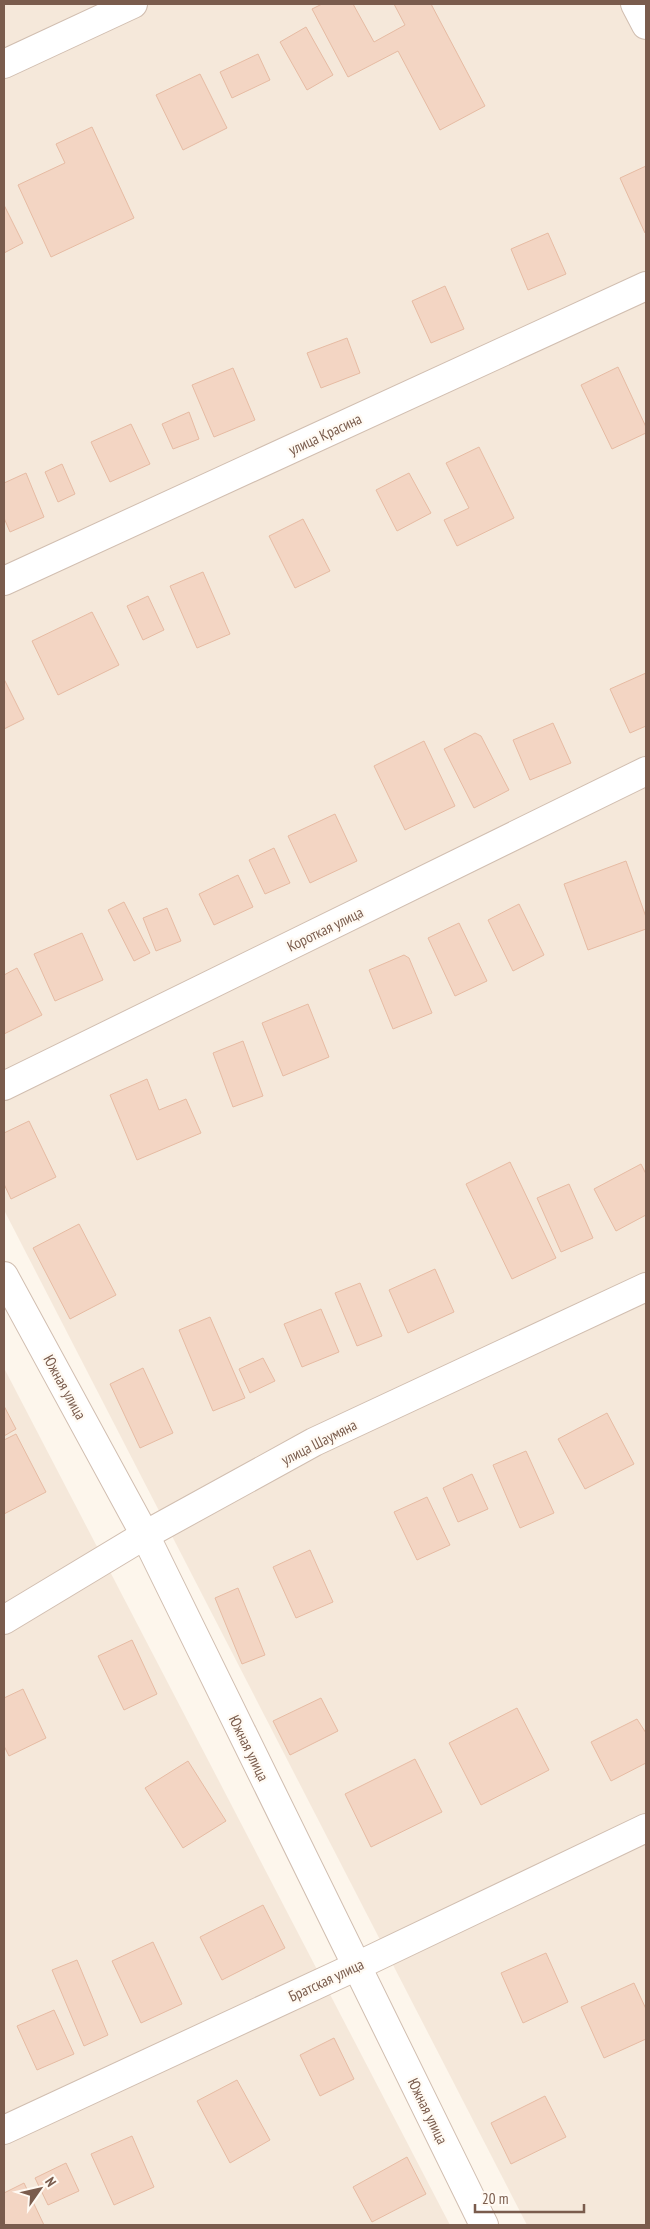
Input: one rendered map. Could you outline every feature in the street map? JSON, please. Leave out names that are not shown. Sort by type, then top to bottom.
[{"type":"street","points":[[4,64],[133,4]]},
{"type":"street","points":[[635,4],[646,25]]},
{"type":"street","name":"улица Красина","points":[[4,581],[646,286]]},
{"type":"street","name":"Короткая улица","points":[[4,1086],[646,771]]},
{"type":"street","name":"Южная улица","points":[[4,1276],[145,1535],[484,2225]]},
{"type":"street","name":"улица Шаумяна","points":[[4,1620],[145,1535],[314,1442],[646,1287]]},
{"type":"street","name":"Братская улица","points":[[4,2130],[357,1966],[646,1828]]},
{"type":"shaded area","points":[[4,4],[646,4],[646,2225],[527,2225],[4,1210]]},
{"type":"shaded area","points":[[4,1368],[450,2225],[4,2225]]},
{"type":"building","points":[[322,4],[353,4],[374,42],[405,25],[394,4],[431,4],[485,106],[440,130],[398,51],[348,77],[312,9]]},
{"type":"building","points":[[306,27],[333,75],[307,90],[280,42]]},
{"type":"building","points":[[258,54],[270,80],[232,98],[220,72]]},
{"type":"building","points":[[200,74],[227,128],[183,150],[156,95]]},
{"type":"building","points":[[92,127],[134,218],[51,257],[18,185],[65,163],[56,144]]},
{"type":"building","points":[[646,166],[646,232],[645,233],[620,178]]},
{"type":"building","points":[[4,205],[23,243],[4,253]]},
{"type":"building","points":[[548,233],[566,274],[528,290],[511,249]]},
{"type":"building","points":[[445,286],[464,329],[431,343],[412,301]]},
{"type":"building","points":[[347,338],[360,373],[321,388],[307,353]]},
{"type":"building","points":[[618,367],[646,427],[646,433],[612,449],[581,385]]},
{"type":"building","points":[[233,368],[255,420],[214,437],[192,385]]},
{"type":"building","points":[[189,412],[199,439],[173,449],[162,424]]},
{"type":"building","points":[[131,424],[150,464],[110,482],[91,442]]},
{"type":"building","points":[[479,447],[514,518],[457,546],[444,520],[469,508],[446,463]]},
{"type":"building","points":[[62,464],[75,494],[58,502],[45,472]]},
{"type":"building","points":[[26,473],[44,517],[10,532],[4,518],[4,483]]},
{"type":"building","points":[[409,473],[431,513],[397,531],[376,490]]},
{"type":"building","points":[[303,519],[330,571],[295,588],[269,536]]},
{"type":"building","points":[[203,572],[230,634],[197,648],[170,586]]},
{"type":"building","points":[[148,596],[164,630],[143,640],[127,606]]},
{"type":"building","points":[[92,612],[119,665],[58,695],[32,641]]},
{"type":"building","points":[[646,673],[646,726],[630,733],[610,689]]},
{"type":"building","points":[[4,679],[24,719],[4,729]]},
{"type":"building","points":[[553,723],[571,763],[530,780],[513,740]]},
{"type":"building","points":[[475,733],[481,736],[509,790],[474,808],[444,749]]},
{"type":"building","points":[[424,741],[455,806],[405,830],[374,766]]},
{"type":"building","points":[[335,814],[357,861],[310,883],[288,836]]},
{"type":"building","points":[[274,848],[290,883],[265,894],[249,860]]},
{"type":"building","points":[[626,861],[646,917],[646,929],[588,950],[564,884]]},
{"type":"building","points":[[238,875],[253,907],[214,925],[199,894]]},
{"type":"building","points":[[124,902],[150,953],[134,961],[108,910]]},
{"type":"building","points":[[519,904],[544,955],[513,971],[488,920]]},
{"type":"building","points":[[167,908],[181,941],[156,951],[143,918]]},
{"type":"building","points":[[459,923],[487,981],[455,996],[428,938]]},
{"type":"building","points":[[82,933],[103,980],[55,1001],[34,954]]},
{"type":"building","points":[[404,955],[409,958],[432,1013],[393,1029],[369,970]]},
{"type":"building","points":[[17,968],[42,1015],[4,1034],[4,975]]},
{"type":"building","points":[[308,1004],[329,1057],[283,1076],[262,1023]]},
{"type":"building","points":[[243,1041],[263,1096],[233,1107],[213,1053]]},
{"type":"building","points":[[147,1079],[159,1110],[186,1099],[201,1133],[137,1160],[110,1095]]},
{"type":"building","points":[[29,1121],[56,1177],[11,1199],[4,1184],[4,1133]]},
{"type":"building","points":[[510,1162],[556,1258],[512,1279],[466,1184]]},
{"type":"building","points":[[641,1164],[646,1174],[646,1215],[616,1231],[594,1189]]},
{"type":"building","points":[[569,1184],[593,1238],[561,1252],[537,1198]]},
{"type":"building","points":[[79,1224],[116,1295],[70,1319],[33,1248]]},
{"type":"building","points":[[435,1269],[454,1312],[408,1333],[389,1290]]},
{"type":"building","points":[[360,1283],[382,1336],[357,1346],[335,1293]]},
{"type":"building","points":[[321,1309],[339,1352],[302,1367],[284,1324]]},
{"type":"building","points":[[210,1317],[245,1398],[213,1411],[179,1330]]},
{"type":"building","points":[[263,1358],[275,1381],[250,1393],[239,1369]]},
{"type":"building","points":[[143,1368],[173,1433],[140,1448],[110,1384]]},
{"type":"building","points":[[4,1406],[16,1429],[4,1436]]},
{"type":"building","points":[[607,1413],[634,1464],[585,1489],[558,1439]]},
{"type":"building","points":[[16,1434],[46,1492],[4,1514],[4,1440]]},
{"type":"building","points":[[526,1451],[554,1513],[520,1528],[493,1465]]},
{"type":"building","points":[[472,1474],[488,1509],[458,1522],[443,1488]]},
{"type":"building","points":[[427,1497],[450,1545],[417,1560],[394,1512]]},
{"type":"building","points":[[310,1550],[333,1602],[296,1618],[273,1567]]},
{"type":"building","points":[[238,1588],[265,1655],[242,1664],[215,1598]]},
{"type":"building","points":[[132,1640],[157,1694],[124,1710],[98,1656]]},
{"type":"building","points":[[23,1689],[46,1738],[9,1756],[4,1746],[4,1698]]},
{"type":"building","points":[[321,1698],[338,1731],[290,1755],[273,1721]]},
{"type":"building","points":[[517,1708],[549,1770],[481,1805],[449,1743]]},
{"type":"building","points":[[637,1719],[646,1733],[646,1763],[611,1781],[591,1742]]},
{"type":"building","points":[[415,1759],[442,1812],[371,1847],[345,1794]]},
{"type":"building","points":[[188,1761],[226,1821],[183,1848],[145,1788]]},
{"type":"building","points":[[263,1905],[285,1948],[222,1980],[200,1937]]},
{"type":"building","points":[[153,1942],[182,2004],[141,2023],[112,1961]]},
{"type":"building","points":[[546,1953],[568,2002],[523,2023],[501,1973]]},
{"type":"building","points":[[77,1960],[108,2035],[84,2046],[52,1970]]},
{"type":"building","points":[[634,1983],[646,2009],[646,2039],[604,2058],[581,2007]]},
{"type":"building","points":[[54,2010],[74,2054],[37,2070],[17,2026]]},
{"type":"building","points":[[334,2038],[354,2079],[320,2096],[300,2055]]},
{"type":"building","points":[[237,2080],[270,2140],[230,2163],[197,2101]]},
{"type":"building","points":[[545,2096],[566,2137],[511,2164],[491,2123]]},
{"type":"building","points":[[132,2136],[154,2187],[114,2205],[91,2154]]},
{"type":"building","points":[[407,2157],[426,2194],[372,2222],[353,2187]]},
{"type":"building","points":[[66,2163],[79,2191],[48,2205],[35,2178]]},
{"type":"building","points":[[24,2183],[44,2225],[4,2225],[4,2193]]}]
